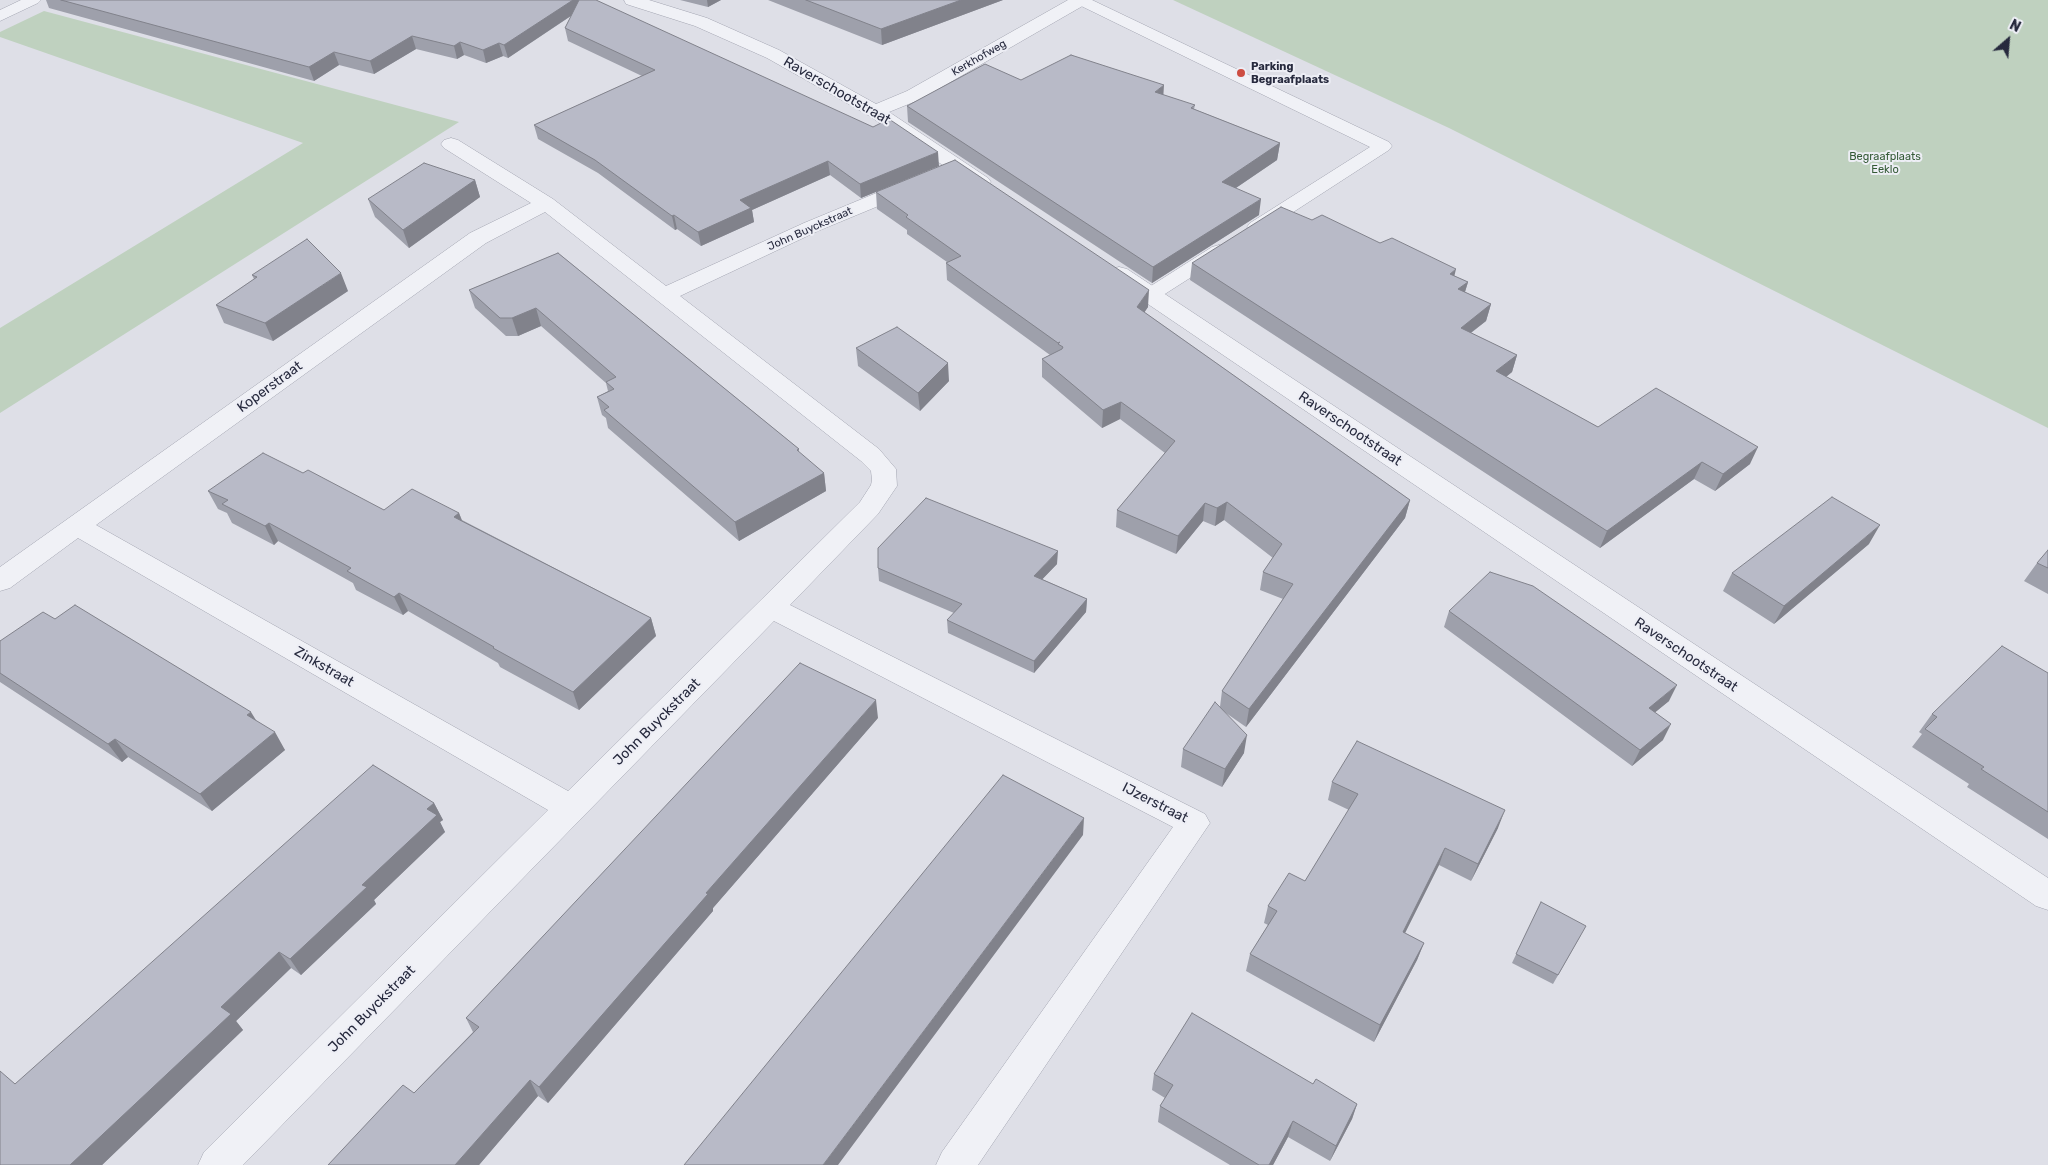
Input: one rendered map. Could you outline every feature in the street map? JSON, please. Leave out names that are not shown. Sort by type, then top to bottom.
[{"type":"street","name":"Raverschootstraat","points":[[632,0],[701,22],[758,47],[817,77],[875,112],[942,173],[998,194]]},
{"type":"street","name":"Kerkhofweg","points":[[875,112],[914,95],[1080,0]]},
{"type":"street","name":"John Buyckstraat","points":[[217,1165],[869,508],[884,486],[883,469],[870,454],[546,203],[451,144]]},
{"type":"street","name":"John Buyckstraat","points":[[664,295],[811,228],[942,173]]},
{"type":"street","name":"Koperstraat","points":[[0,581],[478,238],[546,203]]},
{"type":"street","name":"Raverschootstraat","points":[[1103,264],[2048,896]]},
{"type":"street","name":"Zinkstraat","points":[[77,526],[571,808]]},
{"type":"street","name":"IJzerstraat","points":[[770,607],[1194,823],[955,1165]]},
{"type":"lane","points":[[0,16],[33,0]]},
{"type":"lane","points":[[1080,0],[1383,146],[1150,295]]},
{"type":"green space","name":"Begraafplaats Eeklo","points":[[1173,0],[2048,0],[2048,428],[1449,128]]},
{"type":"green space","points":[[44,11],[459,122],[0,413],[0,328],[303,143],[0,37],[0,32]]},
{"type":"building","points":[[61,0],[573,0],[504,45],[499,43],[483,50],[460,42],[454,46],[412,36],[370,61],[334,52],[309,67]]},
{"type":"building","points":[[579,0],[596,0],[873,127],[889,119],[938,152],[860,184],[828,161],[740,200],[751,208],[698,232],[674,215],[672,216],[595,160],[534,125],[655,70],[565,28]]},
{"type":"building","points":[[806,0],[961,0],[881,29]]},
{"type":"building","points":[[1071,55],[1164,85],[1155,92],[1195,105],[1191,108],[1280,143],[1222,182],[1261,199],[1153,267],[907,106],[985,64],[1021,80]]},
{"type":"building","points":[[955,160],[1149,290],[1137,307],[1410,500],[1249,709],[1222,691],[1293,584],[1263,572],[1282,544],[1227,502],[1217,508],[1205,503],[1178,536],[1117,510],[1175,441],[1121,402],[1103,410],[1042,359],[1062,349],[1063,347],[1058,344],[1060,342],[1058,343],[946,263],[961,256],[906,217],[908,215],[876,192]]},
{"type":"building","points":[[424,163],[475,180],[403,230],[368,199]]},
{"type":"building","points":[[1281,207],[1312,220],[1322,215],[1380,243],[1392,238],[1456,269],[1450,274],[1468,282],[1458,289],[1491,304],[1461,328],[1517,355],[1496,371],[1598,427],[1656,388],[1758,447],[1723,474],[1702,462],[1607,531],[1192,263]]},
{"type":"building","points":[[307,239],[341,273],[265,323],[216,305],[257,277],[252,275]]},
{"type":"building","points":[[558,253],[799,449],[797,450],[824,473],[735,522],[604,410],[609,407],[597,397],[614,389],[606,382],[616,377],[536,308],[512,318],[500,318],[469,290]]},
{"type":"building","points":[[897,327],[948,363],[918,393],[856,348]]},
{"type":"building","points":[[263,453],[303,473],[308,470],[384,510],[412,489],[459,513],[454,517],[651,618],[573,692],[399,593],[394,597],[347,571],[351,568],[269,523],[265,526],[222,504],[228,500],[208,491]]},
{"type":"building","points":[[1832,497],[1880,525],[1784,606],[1732,573]]},
{"type":"building","points":[[926,498],[1058,551],[1034,576],[1087,599],[1034,661],[947,620],[962,604],[878,568],[878,548]]},
{"type":"building","points":[[2048,550],[2048,568],[2037,563]]},
{"type":"building","points":[[1490,572],[1533,586],[1677,685],[1649,708],[1671,724],[1640,750],[1449,611]]},
{"type":"building","points":[[75,605],[251,712],[247,715],[275,732],[200,794],[115,739],[108,744],[0,673],[0,641],[43,612],[55,619]]},
{"type":"building","points":[[2002,646],[2048,673],[2048,812],[1981,769],[1984,767],[1925,729],[1937,717],[1932,714]]},
{"type":"building","points":[[800,663],[876,700],[539,1087],[530,1080],[455,1165],[328,1165],[403,1085],[414,1093],[479,1027],[466,1018]]},
{"type":"building","points":[[1215,702],[1247,735],[1225,769],[1183,749]]},
{"type":"building","points":[[1357,741],[1505,810],[1478,864],[1445,848],[1403,932],[1424,943],[1380,1025],[1250,954],[1277,911],[1268,906],[1289,873],[1305,881],[1358,794],[1332,782]]},
{"type":"building","points":[[373,765],[434,803],[427,809],[437,815],[362,885],[367,887],[290,959],[279,952],[221,1007],[231,1014],[70,1165],[0,1165],[0,1071],[15,1084]]},
{"type":"building","points":[[1003,775],[1084,818],[823,1165],[684,1165]]},
{"type":"building","points":[[1541,902],[1586,926],[1558,975],[1516,954]]},
{"type":"building","points":[[1192,1013],[1313,1084],[1316,1079],[1357,1104],[1336,1146],[1293,1121],[1269,1165],[1259,1165],[1160,1106],[1173,1085],[1154,1074]]},
{"type":"place","name":"Parking Begraafplaats","points":[[1241,73]]}]
